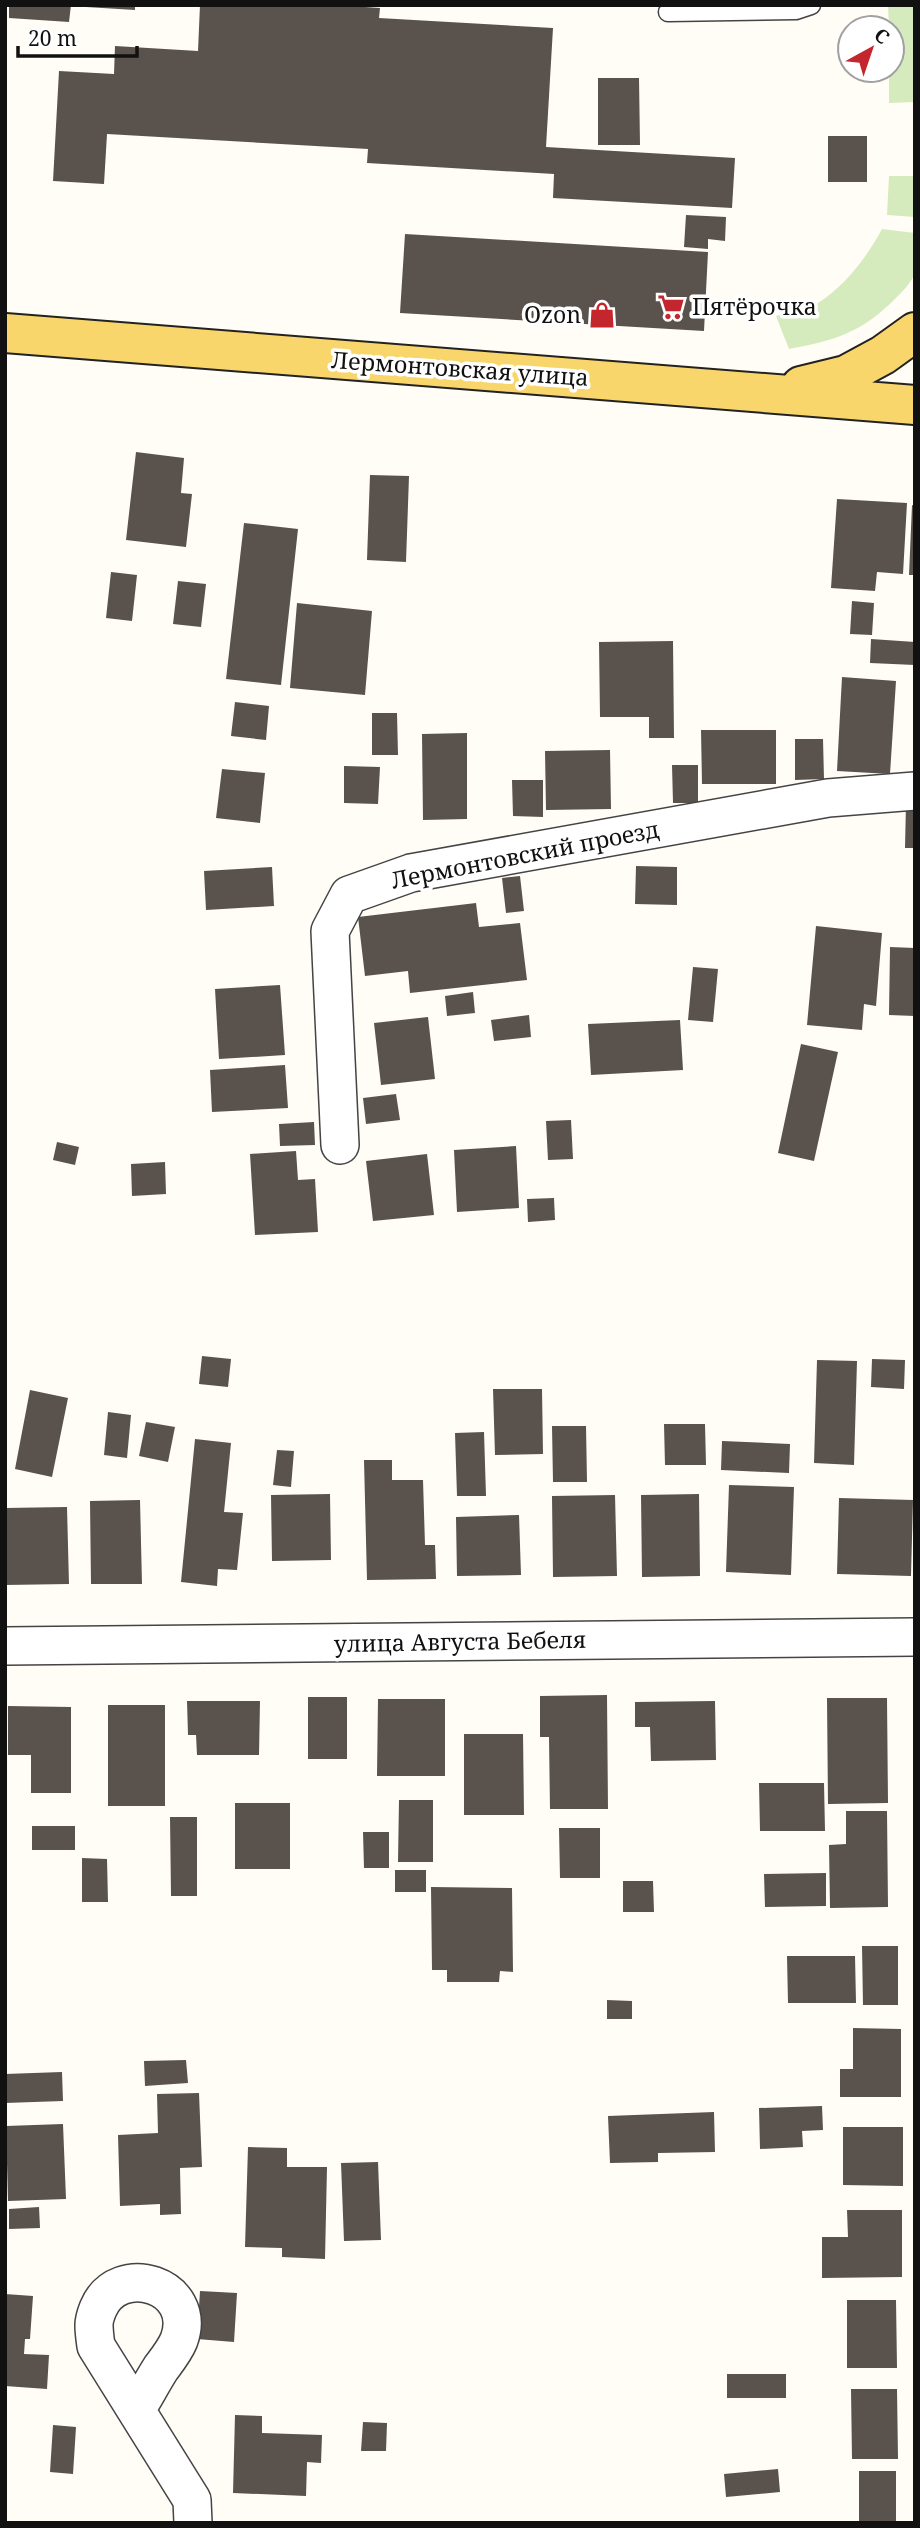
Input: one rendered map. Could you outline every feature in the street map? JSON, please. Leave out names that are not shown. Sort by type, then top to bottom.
[{"type":"main road","points":[[774,393],[846,375],[883,355],[915,332]]},
{"type":"main road","name":"Лермонтовская улица","points":[[5,333],[915,405]]},
{"type":"street","name":"Лермонтовский проезд","points":[[340,1145],[330,931],[349,895],[411,873],[828,798],[915,791]]},
{"type":"street","name":"улица Августа Бебеля","points":[[5,1647],[915,1637]]},
{"type":"street","points":[[136,2410],[192,2500],[193,2523]]},
{"type":"lane","points":[[668,12],[796,10],[811,5]]},
{"type":"green space","points":[[888,5],[915,5],[915,102],[889,103],[889,84],[906,84],[906,14],[888,14]]},
{"type":"green space","points":[[889,176],[915,176],[915,217],[887,215]]},
{"type":"green space","points":[[882,229],[915,233],[915,272],[907,286],[883,310],[859,327],[834,338],[789,349],[776,316],[808,307],[828,296],[854,270]]},
{"type":"building","points":[[9,5],[71,5],[69,22],[9,18]]},
{"type":"building","points":[[135,5],[135,10],[86,7]]},
{"type":"building","points":[[200,5],[335,5],[380,8],[379,18],[553,28],[546,147],[735,158],[732,208],[553,198],[554,174],[367,163],[368,149],[107,134],[104,184],[53,181],[59,71],[114,74],[115,46],[198,51]]},
{"type":"building","points":[[598,78],[639,78],[640,145],[598,145]]},
{"type":"building","points":[[828,136],[867,136],[867,182],[828,182]]},
{"type":"building","points":[[686,215],[726,217],[725,241],[708,239],[708,249],[684,247]]},
{"type":"building","points":[[405,234],[708,252],[704,331],[400,313]]},
{"type":"building","points":[[136,452],[184,458],[181,493],[192,494],[186,547],[126,540]]},
{"type":"building","points":[[370,475],[409,476],[406,562],[367,560]]},
{"type":"building","points":[[837,499],[907,503],[903,574],[877,572],[875,591],[831,588]]},
{"type":"building","points":[[912,505],[915,506],[915,575],[909,575]]},
{"type":"building","points":[[244,523],[298,529],[281,685],[226,679]]},
{"type":"building","points":[[111,572],[137,575],[132,621],[106,618]]},
{"type":"building","points":[[178,581],[206,584],[201,627],[173,624]]},
{"type":"building","points":[[852,601],[874,603],[872,635],[850,634]]},
{"type":"building","points":[[297,603],[372,611],[365,695],[290,688]]},
{"type":"building","points":[[871,639],[915,642],[915,665],[870,663]]},
{"type":"building","points":[[673,641],[674,738],[649,738],[649,717],[600,717],[599,642]]},
{"type":"building","points":[[842,677],[896,681],[890,774],[837,771]]},
{"type":"building","points":[[235,702],[269,706],[266,740],[231,736]]},
{"type":"building","points":[[372,713],[397,713],[398,755],[372,755]]},
{"type":"building","points":[[701,730],[776,730],[776,784],[702,784]]},
{"type":"building","points":[[467,733],[467,819],[423,820],[422,734]]},
{"type":"building","points":[[795,739],[823,739],[824,779],[795,780]]},
{"type":"building","points":[[610,750],[611,809],[546,810],[545,751]]},
{"type":"building","points":[[672,765],[698,765],[698,803],[673,803]]},
{"type":"building","points":[[344,766],[380,767],[378,804],[344,803]]},
{"type":"building","points":[[222,769],[265,773],[260,823],[216,818]]},
{"type":"building","points":[[512,780],[543,780],[543,817],[513,816]]},
{"type":"building","points":[[906,803],[915,804],[915,848],[905,848]]},
{"type":"building","points":[[636,866],[677,867],[677,905],[635,904]]},
{"type":"building","points":[[272,867],[274,906],[206,910],[204,871]]},
{"type":"building","points":[[520,876],[524,911],[506,913],[502,878]]},
{"type":"building","points":[[476,903],[479,927],[520,923],[527,980],[410,993],[408,971],[365,976],[358,917]]},
{"type":"building","points":[[816,926],[882,933],[876,1006],[864,1004],[862,1030],[807,1025]]},
{"type":"building","points":[[890,947],[915,948],[915,1016],[889,1015]]},
{"type":"building","points":[[693,967],[718,969],[713,1022],[688,1020]]},
{"type":"building","points":[[280,985],[285,1055],[219,1059],[215,989]]},
{"type":"building","points":[[473,992],[475,1013],[447,1016],[445,996]]},
{"type":"building","points":[[529,1015],[531,1037],[494,1041],[491,1020]]},
{"type":"building","points":[[428,1017],[435,1079],[381,1085],[374,1023]]},
{"type":"building","points":[[680,1020],[683,1070],[591,1075],[588,1024]]},
{"type":"building","points":[[801,1044],[838,1052],[814,1161],[778,1153]]},
{"type":"building","points":[[285,1065],[288,1108],[212,1112],[210,1070]]},
{"type":"building","points":[[396,1094],[400,1120],[366,1124],[363,1098]]},
{"type":"building","points":[[571,1120],[573,1159],[548,1160],[546,1121]]},
{"type":"building","points":[[314,1122],[315,1145],[280,1146],[279,1124]]},
{"type":"building","points":[[57,1142],[79,1147],[75,1165],[53,1160]]},
{"type":"building","points":[[516,1146],[519,1208],[457,1212],[454,1150]]},
{"type":"building","points":[[296,1151],[298,1180],[315,1179],[318,1232],[255,1235],[250,1154]]},
{"type":"building","points":[[427,1154],[434,1215],[373,1221],[366,1161]]},
{"type":"building","points":[[165,1162],[166,1194],[132,1196],[131,1164]]},
{"type":"building","points":[[554,1198],[555,1220],[528,1222],[527,1199]]},
{"type":"building","points":[[202,1356],[231,1359],[228,1387],[199,1384]]},
{"type":"building","points":[[872,1359],[905,1360],[904,1389],[871,1387]]},
{"type":"building","points":[[817,1360],[857,1361],[854,1465],[814,1463]]},
{"type":"building","points":[[493,1389],[542,1389],[543,1454],[495,1455]]},
{"type":"building","points":[[30,1390],[68,1398],[52,1477],[15,1469]]},
{"type":"building","points":[[108,1412],[131,1415],[127,1458],[104,1455]]},
{"type":"building","points":[[146,1422],[175,1427],[168,1462],[139,1456]]},
{"type":"building","points":[[664,1424],[705,1424],[706,1465],[665,1465]]},
{"type":"building","points":[[552,1426],[586,1426],[587,1482],[553,1482]]},
{"type":"building","points":[[484,1432],[486,1496],[457,1496],[455,1433]]},
{"type":"building","points":[[195,1439],[231,1443],[224,1512],[243,1513],[237,1570],[218,1569],[217,1586],[181,1582]]},
{"type":"building","points":[[722,1441],[790,1444],[789,1473],[721,1470]]},
{"type":"building","points":[[277,1450],[294,1451],[291,1487],[273,1485]]},
{"type":"building","points":[[364,1460],[392,1460],[392,1480],[423,1480],[425,1545],[435,1545],[436,1579],[367,1580]]},
{"type":"building","points":[[729,1485],[794,1487],[791,1575],[726,1572]]},
{"type":"building","points":[[330,1494],[331,1560],[272,1561],[271,1495]]},
{"type":"building","points":[[699,1494],[700,1576],[642,1577],[641,1495]]},
{"type":"building","points":[[615,1495],[617,1576],[553,1577],[552,1496]]},
{"type":"building","points":[[839,1498],[913,1500],[911,1576],[837,1574]]},
{"type":"building","points":[[140,1500],[142,1584],[91,1584],[90,1501]]},
{"type":"building","points":[[67,1507],[69,1584],[5,1585],[5,1508]]},
{"type":"building","points":[[519,1515],[521,1575],[457,1576],[456,1517]]},
{"type":"building","points":[[607,1695],[608,1809],[550,1809],[549,1737],[540,1737],[540,1696]]},
{"type":"building","points":[[308,1697],[347,1697],[347,1759],[308,1759]]},
{"type":"building","points":[[827,1698],[887,1698],[888,1803],[828,1804]]},
{"type":"building","points":[[378,1699],[445,1699],[445,1776],[377,1776]]},
{"type":"building","points":[[187,1701],[260,1701],[259,1755],[197,1755],[196,1735],[188,1735]]},
{"type":"building","points":[[715,1701],[716,1760],[651,1761],[650,1727],[635,1727],[635,1702]]},
{"type":"building","points":[[108,1705],[165,1705],[165,1806],[108,1806]]},
{"type":"building","points":[[8,1706],[71,1707],[71,1793],[31,1793],[31,1755],[8,1755]]},
{"type":"building","points":[[464,1734],[523,1734],[524,1815],[464,1815]]},
{"type":"building","points":[[759,1783],[824,1783],[825,1831],[760,1831]]},
{"type":"building","points":[[399,1800],[433,1800],[433,1862],[398,1862]]},
{"type":"building","points":[[235,1803],[290,1803],[290,1869],[235,1869]]},
{"type":"building","points":[[846,1811],[887,1811],[888,1907],[830,1908],[829,1845],[846,1844]]},
{"type":"building","points":[[170,1817],[197,1817],[197,1896],[171,1896]]},
{"type":"building","points":[[32,1826],[75,1826],[75,1850],[32,1850]]},
{"type":"building","points":[[559,1828],[600,1828],[600,1878],[560,1878]]},
{"type":"building","points":[[363,1832],[389,1832],[389,1868],[364,1868]]},
{"type":"building","points":[[82,1858],[107,1859],[108,1902],[82,1902]]},
{"type":"building","points":[[395,1870],[426,1870],[426,1892],[395,1892]]},
{"type":"building","points":[[826,1873],[826,1906],[765,1907],[764,1874]]},
{"type":"building","points":[[623,1881],[653,1881],[654,1912],[623,1912]]},
{"type":"building","points":[[431,1887],[512,1888],[513,1972],[500,1971],[499,1982],[447,1982],[447,1970],[432,1970]]},
{"type":"building","points":[[862,1946],[898,1946],[898,2005],[863,2005]]},
{"type":"building","points":[[787,1956],[855,1956],[856,2003],[788,2003]]},
{"type":"building","points":[[607,2000],[632,2001],[632,2019],[607,2019]]},
{"type":"building","points":[[853,2028],[901,2029],[901,2097],[840,2097],[840,2069],[853,2069]]},
{"type":"building","points":[[186,2060],[188,2083],[145,2086],[144,2061]]},
{"type":"building","points":[[62,2072],[63,2101],[5,2103],[5,2074]]},
{"type":"building","points":[[199,2093],[202,2167],[180,2168],[181,2214],[160,2215],[160,2204],[120,2206],[118,2135],[158,2133],[157,2094]]},
{"type":"building","points":[[822,2106],[823,2130],[802,2131],[803,2147],[760,2149],[759,2108]]},
{"type":"building","points":[[714,2112],[715,2152],[658,2153],[658,2162],[610,2163],[608,2116]]},
{"type":"building","points":[[63,2124],[66,2199],[8,2201],[6,2126]]},
{"type":"building","points":[[843,2127],[903,2127],[903,2186],[843,2185]]},
{"type":"building","points":[[248,2147],[287,2148],[287,2167],[327,2167],[325,2259],[282,2257],[282,2248],[245,2247]]},
{"type":"building","points":[[378,2162],[381,2240],[344,2241],[341,2163]]},
{"type":"building","points":[[39,2207],[40,2228],[9,2229],[9,2209]]},
{"type":"building","points":[[847,2210],[902,2210],[902,2277],[822,2278],[822,2237],[848,2237]]},
{"type":"building","points":[[200,2291],[237,2293],[234,2342],[197,2339]]},
{"type":"building","points":[[5,2294],[33,2296],[30,2339],[25,2339],[24,2354],[49,2355],[47,2389],[5,2386]]},
{"type":"building","points":[[847,2300],[896,2300],[897,2368],[847,2368]]},
{"type":"building","points":[[727,2374],[786,2374],[786,2398],[727,2398]]},
{"type":"building","points":[[851,2389],[897,2389],[898,2459],[852,2459]]},
{"type":"building","points":[[235,2415],[262,2416],[262,2433],[322,2435],[321,2463],[307,2462],[306,2496],[233,2493]]},
{"type":"building","points":[[363,2422],[387,2423],[386,2451],[361,2451]]},
{"type":"building","points":[[53,2425],[76,2427],[73,2474],[50,2472]]},
{"type":"building","points":[[778,2469],[780,2492],[726,2497],[724,2474]]},
{"type":"building","points":[[859,2471],[896,2471],[896,2523],[859,2523]]},
{"type":"place","name":"Пятёрочка","points":[[671,307]]},
{"type":"place","name":"Ozon","points":[[602,315]]}]
